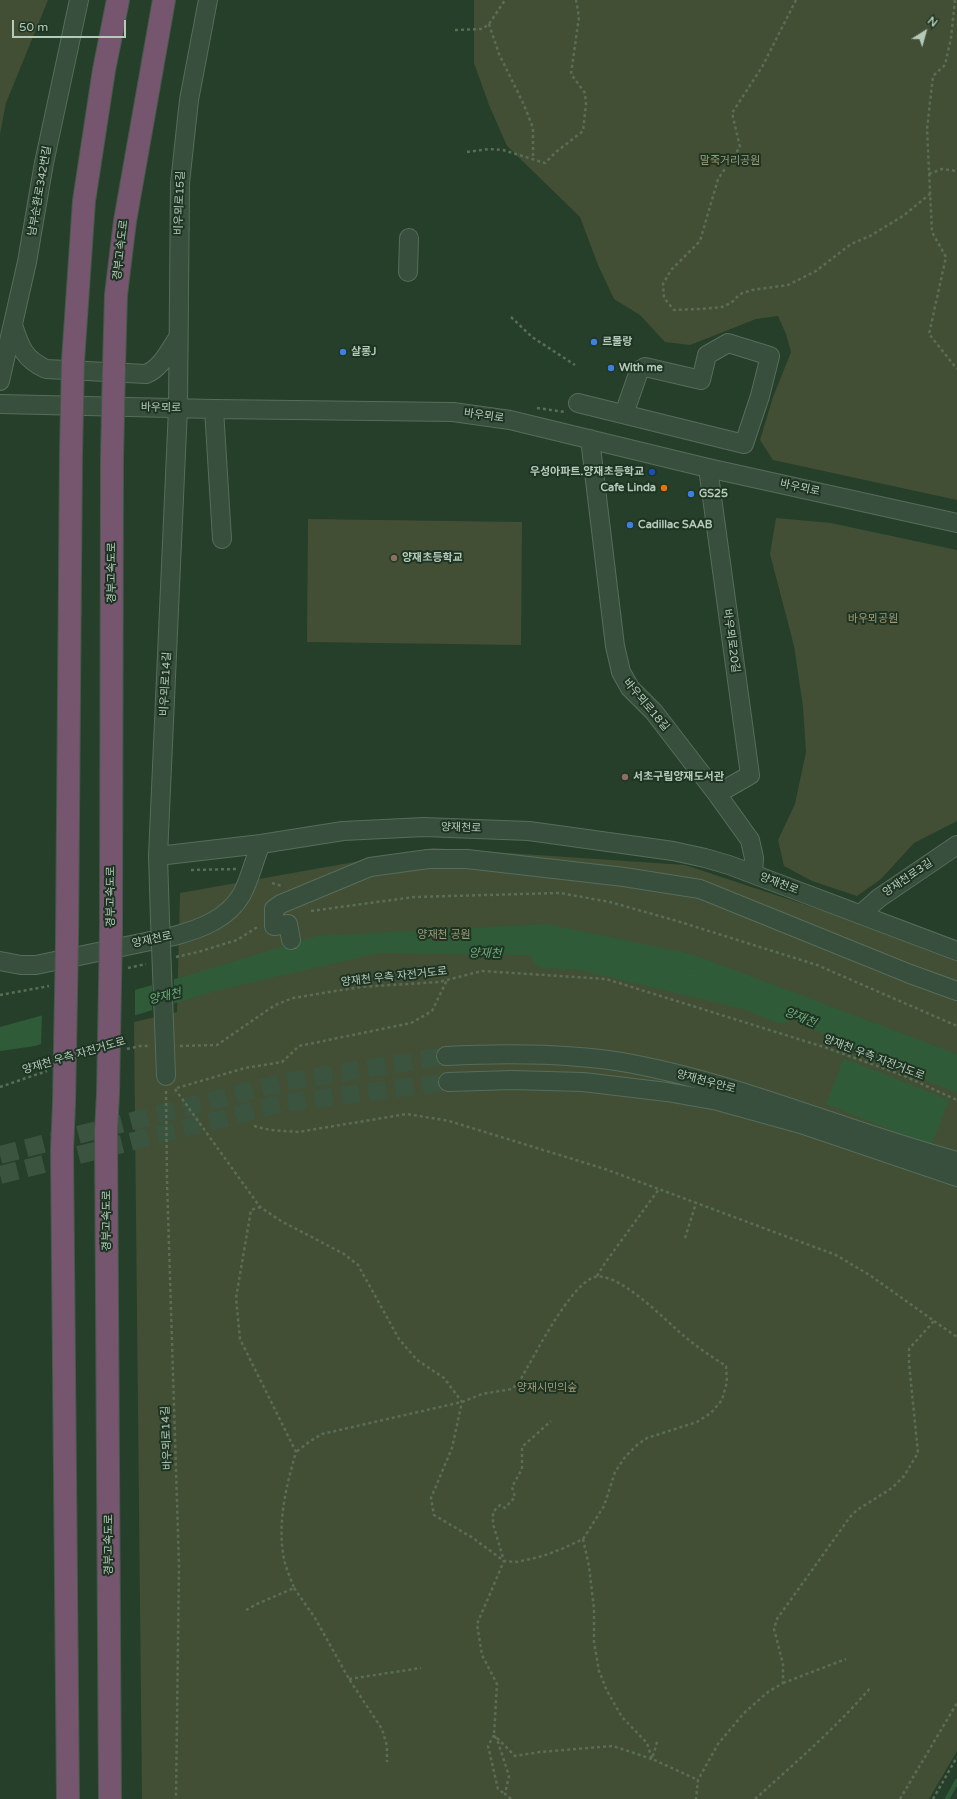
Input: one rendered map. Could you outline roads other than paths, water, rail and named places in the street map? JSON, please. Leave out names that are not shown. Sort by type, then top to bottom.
[{"type":"highway","points":[[68,1799],[63,1197],[73,361],[84,201],[104,70],[118,0]]},
{"type":"highway","name":"경부고속도로","points":[[110,1799],[106,1139],[111,929],[112,458],[116,295],[125,221],[164,0]]},
{"type":"street","name":"남부순환로342번길","points":[[0,381],[27,262],[44,163],[79,0]]},
{"type":"street","name":"비우뫼로15길","points":[[178,408],[177,339],[180,183],[189,100],[208,0]]},
{"type":"street","points":[[408,272],[409,238]]},
{"type":"street","points":[[13,325],[18,342],[24,352],[34,363],[46,369],[146,374],[152,372],[177,339]]},
{"type":"street","points":[[578,403],[744,444],[760,396],[770,356],[728,343],[707,355],[701,380],[645,367],[639,371],[624,414]]},
{"type":"street","name":"바우뫼로","points":[[0,404],[214,409],[453,412],[510,420],[708,468],[957,523]]},
{"type":"street","name":"비우뫼로14길","points":[[170,1082],[166,1047],[158,865],[178,408]]},
{"type":"street","points":[[214,409],[222,538]]},
{"type":"street","name":"바우뫼로18길","points":[[590,439],[615,646],[621,672],[630,688],[654,712],[750,840],[754,858],[753,874]]},
{"type":"street","name":"바우뫼로20길","points":[[708,468],[750,775],[717,794]]},
{"type":"street","name":"양재천로","points":[[0,960],[21,965],[36,965],[174,936],[196,930],[210,924],[234,906],[242,894],[260,844],[343,831],[387,827],[424,826],[529,830],[673,851],[705,858],[753,874],[957,951]]},
{"type":"street","points":[[158,865],[260,844]]},
{"type":"street","name":"양재천로3길","points":[[861,914],[879,898],[957,845]]},
{"type":"street","points":[[291,940],[288,924],[274,926],[274,909],[281,904],[370,867],[428,859],[467,859],[624,877],[700,889],[910,974],[957,991]]},
{"type":"street","name":"양재천우안로","points":[[446,1056],[523,1055],[584,1058],[632,1064],[683,1075],[804,1118],[957,1178]]},
{"type":"street","name":"양재천우안로","points":[[448,1082],[512,1080],[583,1082],[652,1090],[804,1118],[957,1161]]},
{"type":"water","points":[[547,924],[692,954],[957,1054],[957,1093],[868,1057],[747,996],[579,956],[379,953],[215,991],[35,1046],[0,1051],[0,1027],[189,975],[317,936]]},
{"type":"water","points":[[844,1058],[949,1100],[931,1146],[826,1104]]},
{"type":"waterway","name":"양재천","points":[[545,955],[579,956],[747,996],[781,1010]]},
{"type":"waterway","points":[[947,1799],[957,1781]]},
{"type":"tunnel","points":[[0,1155],[284,1082],[446,1056]]},
{"type":"tunnel","points":[[0,1175],[284,1103],[448,1082]]},
{"type":"place","name":"르물랑","points":[[594,342]]},
{"type":"place","name":"살롱J","points":[[343,352]]},
{"type":"place","name":"With me","points":[[611,368]]},
{"type":"place","name":"우성아파트.양재초등학교","points":[[652,472]]},
{"type":"place","name":"Cafe Linda","points":[[664,488]]},
{"type":"place","name":"GS25","points":[[691,494]]},
{"type":"place","name":"Cadillac SAAB","points":[[630,525]]},
{"type":"place","name":"양재초등학교","points":[[394,558]]},
{"type":"place","name":"서초구립양재도서관","points":[[625,777]]},
{"type":"park label","name":"말죽거리공원","points":[[730,161]]},
{"type":"park label","name":"바우뫼공원","points":[[873,619]]},
{"type":"park label","name":"양재천 공원","points":[[444,935]]},
{"type":"park label","name":"양재시민의숲","points":[[547,1388]]}]
